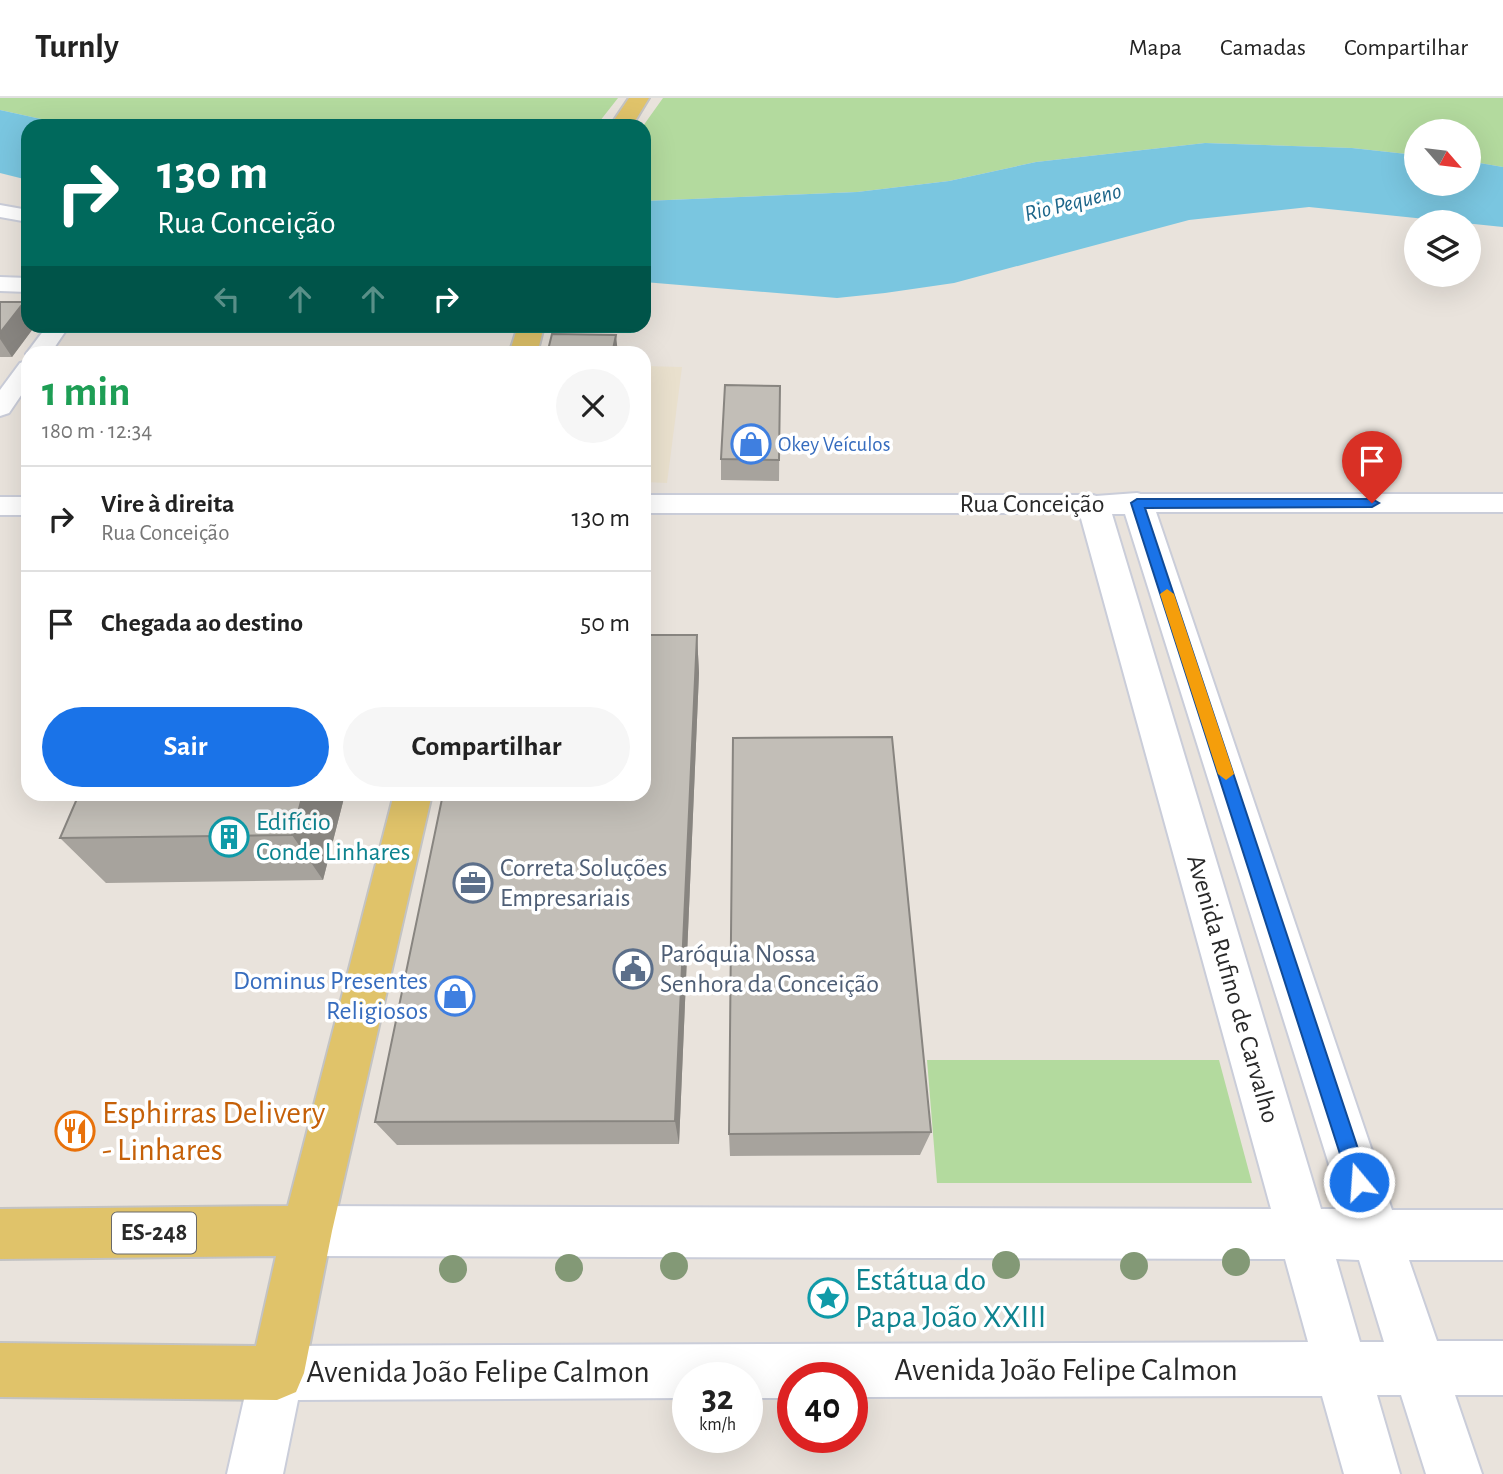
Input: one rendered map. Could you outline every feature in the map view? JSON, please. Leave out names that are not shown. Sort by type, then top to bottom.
[{"type":"main road","points":[[626,119],[639,98]]},
{"type":"main road","points":[[277,1373],[307,1231],[411,801]]},
{"type":"main road","name":"ES-248","points":[[0,1234],[307,1231]]},
{"type":"main road","name":"Avenida João Felipe Calmon","points":[[0,1370],[277,1373]]},
{"type":"street","points":[[0,211],[21,215]]},
{"type":"street","points":[[0,284],[21,285]]},
{"type":"street","points":[[0,408],[21,378]]},
{"type":"street","name":"Avenida Rufino de Carvalho","points":[[1093,503],[1372,1474]]},
{"type":"street","name":"Avenida Rufino de Carvalho","points":[[1137,503],[1454,1474]]},
{"type":"street","name":"Rua Conceição","points":[[651,504],[1503,503]]},
{"type":"street","points":[[0,506],[21,506]]},
{"type":"street","points":[[307,1231],[1503,1235]]},
{"type":"street","name":"Avenida João Felipe Calmon","points":[[277,1373],[1503,1368]]},
{"type":"street","points":[[255,1474],[277,1373]]},
{"type":"shaded area","points":[[651,366],[682,367],[667,483],[651,482]]},
{"type":"green space","points":[[0,98],[618,98],[602,119],[41,119],[0,110]]},
{"type":"green space","points":[[663,98],[1503,98],[1503,167],[1481,163],[1481,119],[1404,119],[1404,154],[1352,148],[1205,143],[1036,162],[949,181],[857,192],[651,201],[651,119],[648,119]]},
{"type":"green space","points":[[927,1060],[1219,1060],[1252,1183],[937,1183]]},
{"type":"water","points":[[0,110],[41,119],[21,119],[21,178],[0,173]]},
{"type":"water","name":"Rio Pequeno","points":[[1205,143],[1352,148],[1404,154],[1404,196],[1481,196],[1481,163],[1503,167],[1503,227],[1481,225],[1481,210],[1404,210],[1404,217],[1309,207],[1189,220],[954,283],[885,293],[837,298],[651,283],[651,201],[857,192],[949,181],[1036,162]]},
{"type":"building","points":[[0,302],[21,302],[21,306],[0,333]]},
{"type":"building","points":[[552,334],[616,335],[614,346],[549,346]]},
{"type":"building","name":"Okey Veículos","points":[[725,385],[780,386],[779,460],[721,459]]},
{"type":"building","points":[[651,635],[697,635],[675,1121],[375,1122],[442,801],[651,801]]},
{"type":"building","points":[[892,737],[931,1132],[729,1134],[733,738]]},
{"type":"building","points":[[76,801],[301,801],[292,835],[60,838]]},
{"type":"slow traffic","points":[[1167,594],[1226,774]]},
{"type":"place","name":"Okey Veículos","points":[[751,444]]},
{"type":"place","name":"Edifício Conde Linhares","points":[[229,837]]},
{"type":"place","name":"Correta Soluções Empresariais","points":[[473,883]]},
{"type":"place","name":"Paróquia Nossa Senhora da Conceição","points":[[633,969]]},
{"type":"place","name":"Dominus Presentes Religiosos","points":[[455,996]]},
{"type":"place","name":"Esphirras Delivery - Linhares","points":[[75,1131]]},
{"type":"place","name":"Estátua do Papa João XXIII","points":[[828,1298]]},
{"type":"route","points":[[1359,1182],[1137,503],[1372,503]]}]
